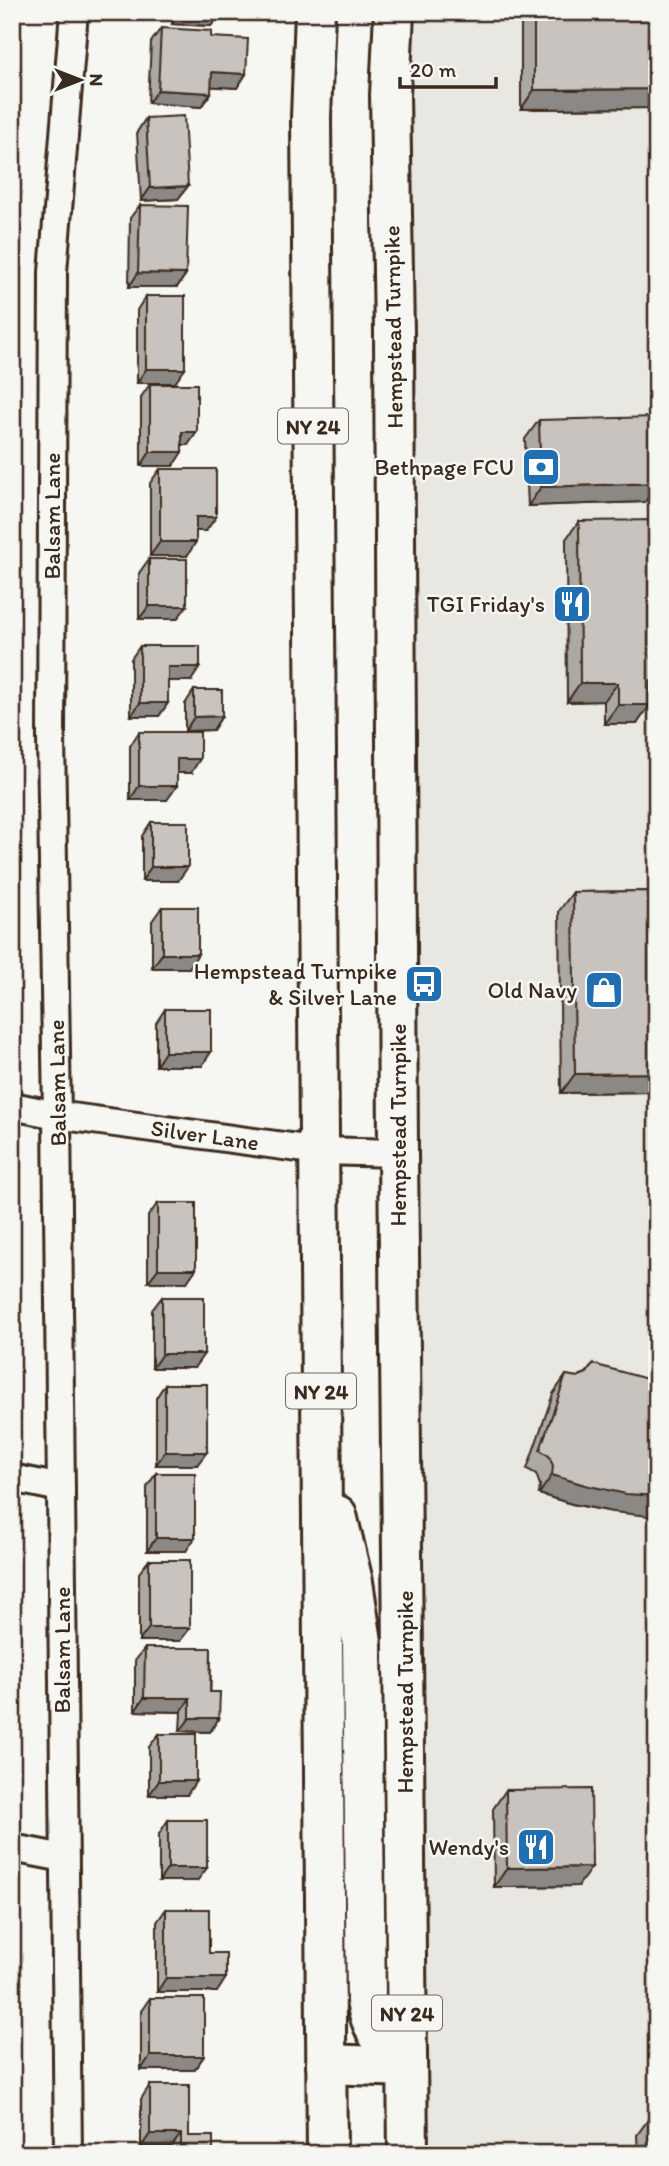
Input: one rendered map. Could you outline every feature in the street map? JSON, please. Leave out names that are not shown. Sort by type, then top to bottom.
[{"type":"main road","name":"NY 24","points":[[315,12],[311,131],[327,2154]]},
{"type":"main road","name":"Hempstead Turnpike","points":[[394,12],[390,95],[408,2154]]},
{"type":"main road","points":[[321,1449],[353,1582],[362,1642],[366,2001],[375,2032],[384,2045],[407,2067]]},
{"type":"main road","points":[[326,2064],[407,2067]]},
{"type":"street","name":"Balsam Lane","points":[[68,2154],[51,737],[53,272],[74,12]]},
{"type":"street","name":"Silver Lane","points":[[12,1105],[57,1115],[320,1151],[398,1153]]},
{"type":"street","points":[[12,1478],[61,1488]]},
{"type":"street","points":[[12,1848],[64,1858]]},
{"type":"shaded area","points":[[400,12],[657,12],[657,2154],[409,2154]]},
{"type":"building","points":[[534,12],[657,12],[657,89],[534,90]]},
{"type":"building","points":[[161,28],[211,31],[211,37],[248,39],[246,74],[212,72],[211,93],[158,90]]},
{"type":"building","points":[[184,116],[188,186],[150,188],[146,118]]},
{"type":"building","points":[[140,205],[188,206],[186,274],[138,273]]},
{"type":"building","points":[[146,296],[185,296],[185,369],[146,369]]},
{"type":"building","points":[[150,384],[197,384],[197,432],[182,432],[182,452],[150,452]]},
{"type":"building","points":[[656,417],[657,483],[541,487],[539,420]]},
{"type":"building","points":[[160,469],[216,469],[216,517],[196,517],[196,542],[160,542]]},
{"type":"building","points":[[657,520],[657,681],[650,681],[650,705],[618,705],[618,683],[580,683],[579,521]]},
{"type":"building","points":[[149,559],[187,559],[187,606],[149,606]]},
{"type":"building","points":[[140,646],[200,646],[200,667],[168,667],[168,703],[140,703]]},
{"type":"building","points":[[194,690],[222,690],[222,716],[194,717]]},
{"type":"building","points":[[139,732],[200,732],[200,759],[177,759],[177,786],[139,786]]},
{"type":"building","points":[[151,822],[188,822],[188,867],[151,867]]},
{"type":"building","points":[[657,891],[657,1073],[575,1074],[573,892]]},
{"type":"building","points":[[162,907],[198,907],[198,954],[162,954]]},
{"type":"building","points":[[165,1009],[211,1009],[211,1052],[165,1052]]},
{"type":"building","points":[[158,1203],[196,1203],[196,1269],[158,1269]]},
{"type":"building","points":[[162,1297],[204,1297],[204,1354],[162,1354]]},
{"type":"building","points":[[593,1364],[657,1380],[657,1496],[626,1494],[552,1475],[553,1466],[549,1456],[540,1450],[566,1375],[577,1377],[587,1373]]},
{"type":"building","points":[[165,1384],[207,1384],[207,1452],[165,1452]]},
{"type":"building","points":[[156,1473],[195,1473],[195,1538],[156,1538]]},
{"type":"building","points":[[149,1560],[190,1560],[190,1628],[149,1628]]},
{"type":"building","points":[[145,1648],[211,1648],[210,1692],[220,1692],[219,1718],[190,1718],[190,1698],[144,1698]]},
{"type":"building","points":[[159,1734],[196,1734],[196,1781],[159,1781]]},
{"type":"building","name":"Wendy's","points":[[591,1789],[592,1867],[507,1868],[506,1790]]},
{"type":"building","points":[[168,1820],[207,1820],[207,1868],[168,1868]]},
{"type":"building","points":[[166,1909],[209,1909],[209,1953],[226,1953],[226,1978],[166,1978]]},
{"type":"building","points":[[150,1998],[204,1998],[204,2056],[150,2056]]},
{"type":"building","points":[[150,2085],[189,2085],[189,2136],[213,2136],[213,2154],[181,2154],[181,2134],[150,2134]]},
{"type":"building","points":[[657,2116],[657,2154],[651,2154],[650,2117]]},
{"type":"place","name":"Bethpage FCU","points":[[541,467]]},
{"type":"place","name":"TGI Friday's","points":[[572,604]]},
{"type":"place","name":"Hempstead Turnpike & Silver Lane","points":[[424,984]]},
{"type":"place","name":"Old Navy","points":[[604,990]]},
{"type":"place","name":"Wendy's","points":[[536,1847]]}]
